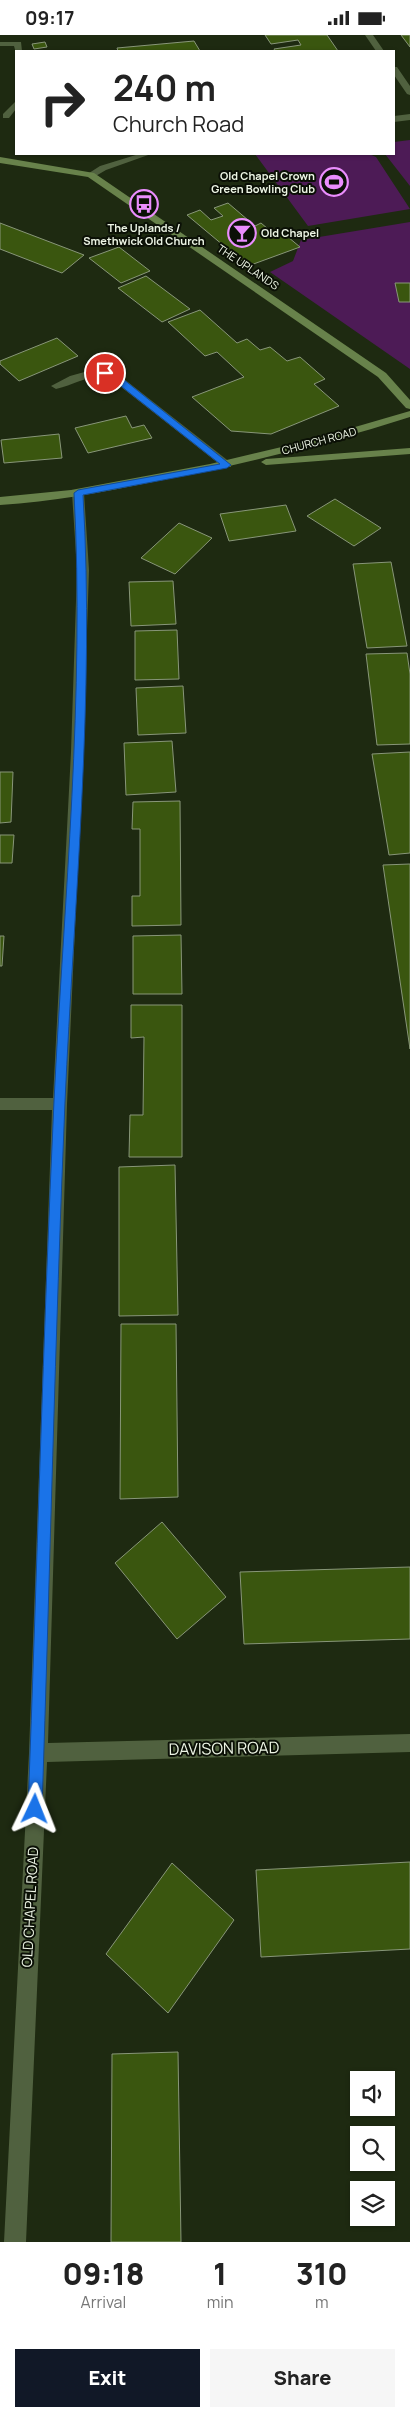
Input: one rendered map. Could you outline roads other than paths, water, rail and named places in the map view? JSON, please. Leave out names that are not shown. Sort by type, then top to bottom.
[{"type":"street","points":[[368,35],[379,50]]},
{"type":"street","points":[[0,44],[18,45],[18,50]]},
{"type":"street","points":[[395,70],[410,92]]},
{"type":"street","points":[[6,116],[15,105]]},
{"type":"street","points":[[395,119],[410,117]]},
{"type":"street","points":[[91,175],[103,168],[144,155]]},
{"type":"street","name":"THE UPLANDS","points":[[0,160],[91,175],[382,375],[410,406]]},
{"type":"street","points":[[56,386],[85,373],[105,373],[120,381],[227,465]]},
{"type":"street","name":"CHURCH ROAD","points":[[0,501],[78,493],[227,465],[354,433],[410,414]]},
{"type":"street","name":"CHURCH ROAD","points":[[227,465],[410,451]]},
{"type":"street","name":"OLD CHAPEL ROAD","points":[[15,2242],[38,1753],[60,1104],[77,753],[83,570],[78,493]]},
{"type":"street","points":[[0,1104],[60,1104]]},
{"type":"street","name":"DAVISON ROAD","points":[[38,1753],[410,1743]]},
{"type":"place","name":"Old Chapel Crown Green Bowling Club","points":[[334,182]]},
{"type":"place","name":"The Uplands / Smethwick Old Church","points":[[144,204]]},
{"type":"place","name":"Old Chapel","points":[[242,233]]}]
